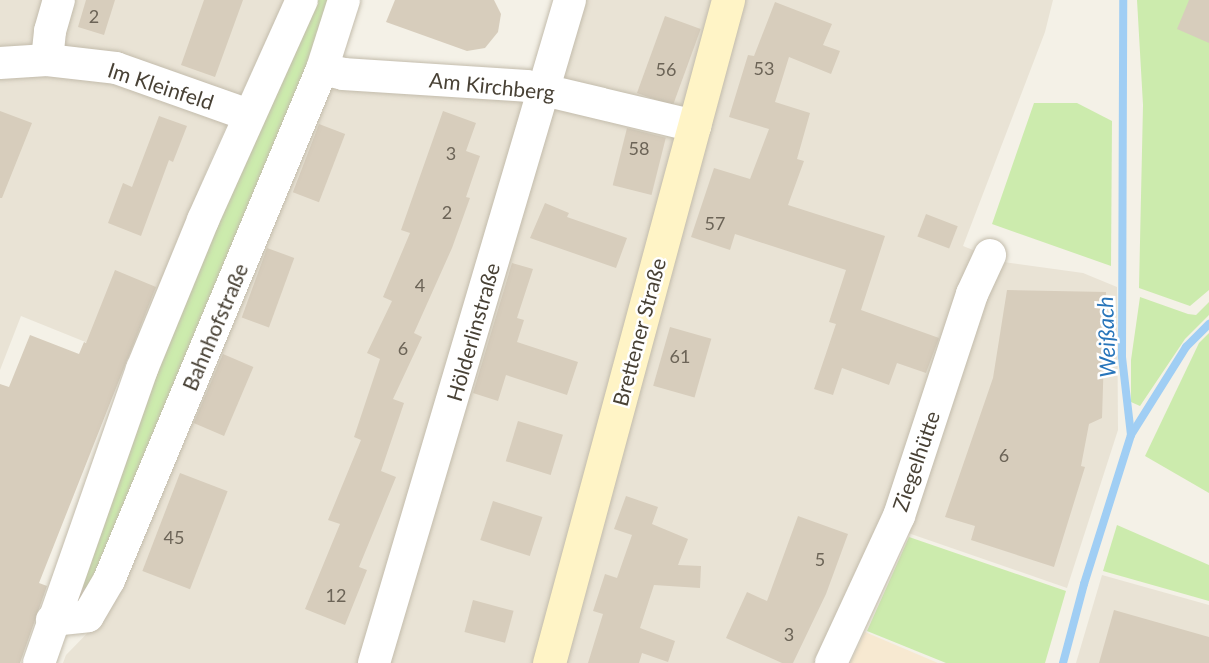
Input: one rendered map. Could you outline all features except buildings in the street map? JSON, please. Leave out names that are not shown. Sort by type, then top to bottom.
[{"type":"street","points":[[47,60],[59,0]]},
{"type":"street","points":[[39,663],[52,620],[142,369],[249,115],[302,0]]},
{"type":"street","name":"Bahnhofstraße","points":[[52,620],[88,616],[109,580],[322,69],[344,0]]},
{"type":"street","name":"Hölderlinstraße","points":[[374,663],[570,0]]},
{"type":"street","name":"Brettener Straße","points":[[549,663],[728,0]]},
{"type":"street","name":"Im Kleinfeld","points":[[0,63],[47,60],[116,69],[249,115]]},
{"type":"street","name":"Am Kirchberg","points":[[322,69],[343,74],[544,88],[695,126]]},
{"type":"street","name":"Ziegelhütte","points":[[831,663],[898,516],[972,294],[990,255]]},
{"type":"shaded area","points":[[0,0],[285,0],[212,157],[130,360],[21,316],[0,370]]},
{"type":"shaded area","points":[[567,0],[1053,0],[1045,32],[963,246],[1003,262],[1083,273],[1117,287],[1118,430],[1067,588],[885,525],[817,663],[63,663],[66,655],[106,614],[320,86],[521,98]]},
{"type":"shaded area","points":[[1102,575],[1209,605],[1209,663],[1076,663]]},
{"type":"shaded area","points":[[865,632],[938,663],[850,663]]},
{"type":"green space","points":[[315,0],[336,0],[91,590],[79,587],[161,353]]},
{"type":"green space","points":[[1137,0],[1209,0],[1209,290],[1190,306],[1139,288],[1143,105]]},
{"type":"green space","points":[[1034,103],[1077,103],[1112,121],[1111,266],[992,224]]},
{"type":"green space","points":[[1140,297],[1196,315],[1209,302],[1209,315],[1185,339],[1140,406],[1131,402],[1131,360]]},
{"type":"green space","points":[[1209,333],[1209,493],[1145,456],[1199,343]]},
{"type":"green space","points":[[1117,525],[1209,565],[1209,601],[1103,571]]},
{"type":"green space","points":[[909,537],[1066,591],[1045,663],[946,663],[867,631]]},
{"type":"waterway","name":"Weißach","points":[[1063,663],[1084,584],[1131,435],[1122,357],[1123,0]]},
{"type":"waterway","points":[[1131,435],[1186,347],[1209,324]]}]
